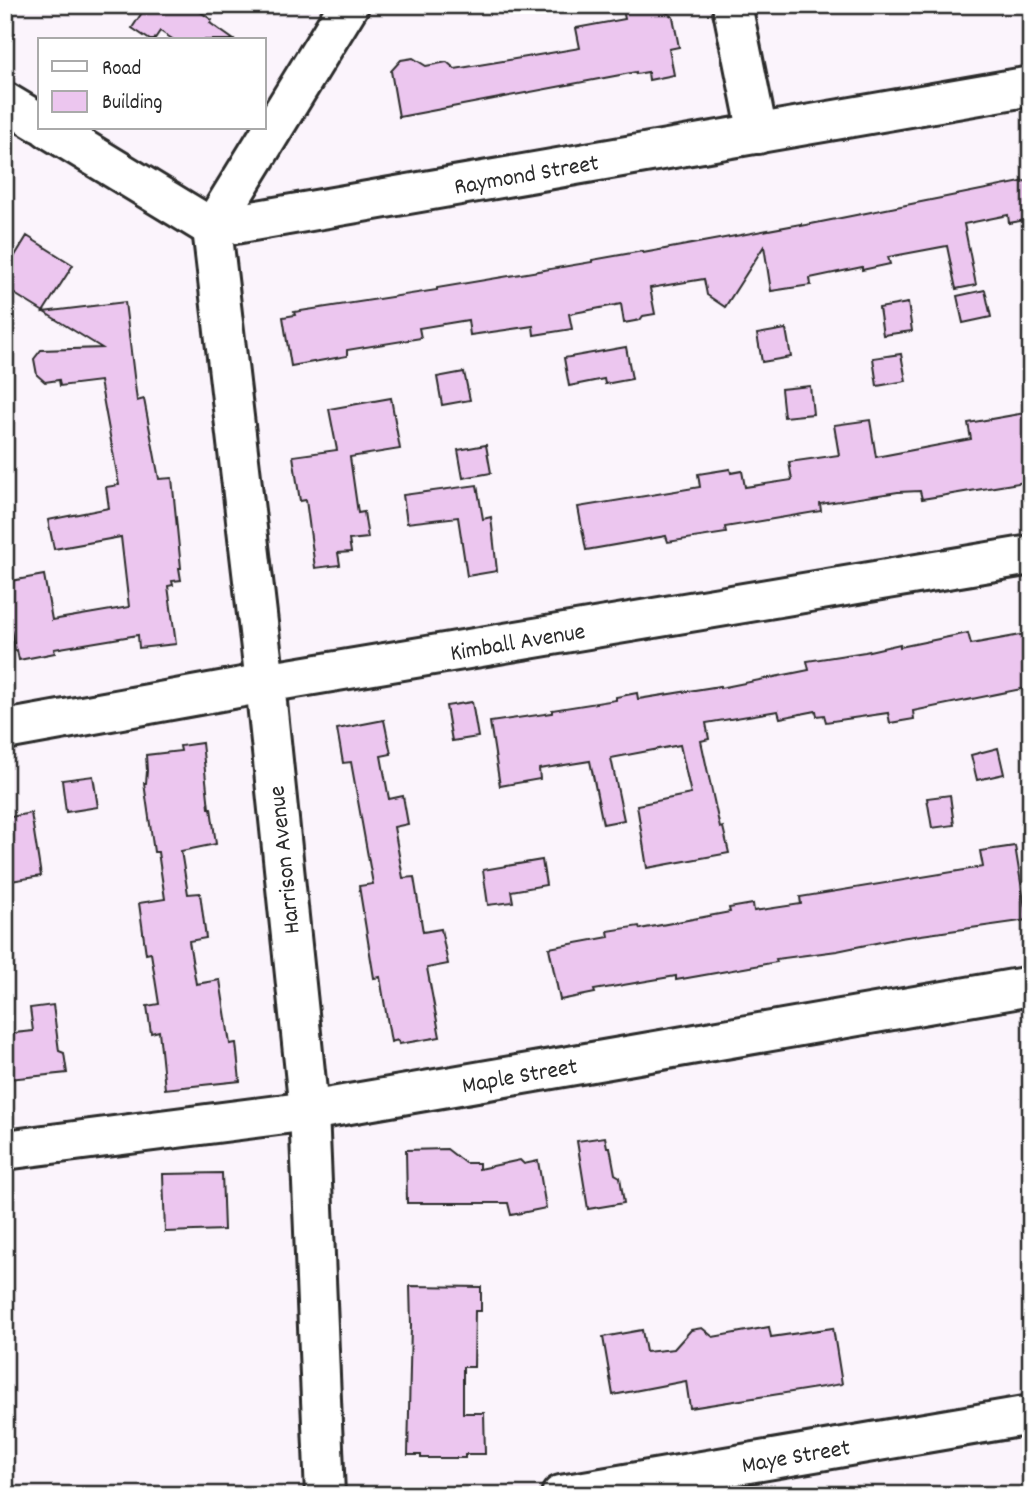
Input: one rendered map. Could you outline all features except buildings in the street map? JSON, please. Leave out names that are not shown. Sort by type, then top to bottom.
[{"type":"street","points":[[51,130],[212,228],[349,5]]},
{"type":"street","points":[[732,5],[758,134]]},
{"type":"street","name":"Raymond Street","points":[[212,228],[1031,86]]},
{"type":"street","points":[[5,102],[38,122]]},
{"type":"street","name":"Harrison Avenue","points":[[212,228],[265,683],[309,1111],[325,1495]]},
{"type":"street","name":"Kimball Avenue","points":[[5,730],[265,683],[1031,555]]},
{"type":"street","name":"Maple Street","points":[[5,1150],[309,1111],[1031,986]]},
{"type":"street","name":"Maye Street","points":[[561,1495],[1031,1415]]}]
